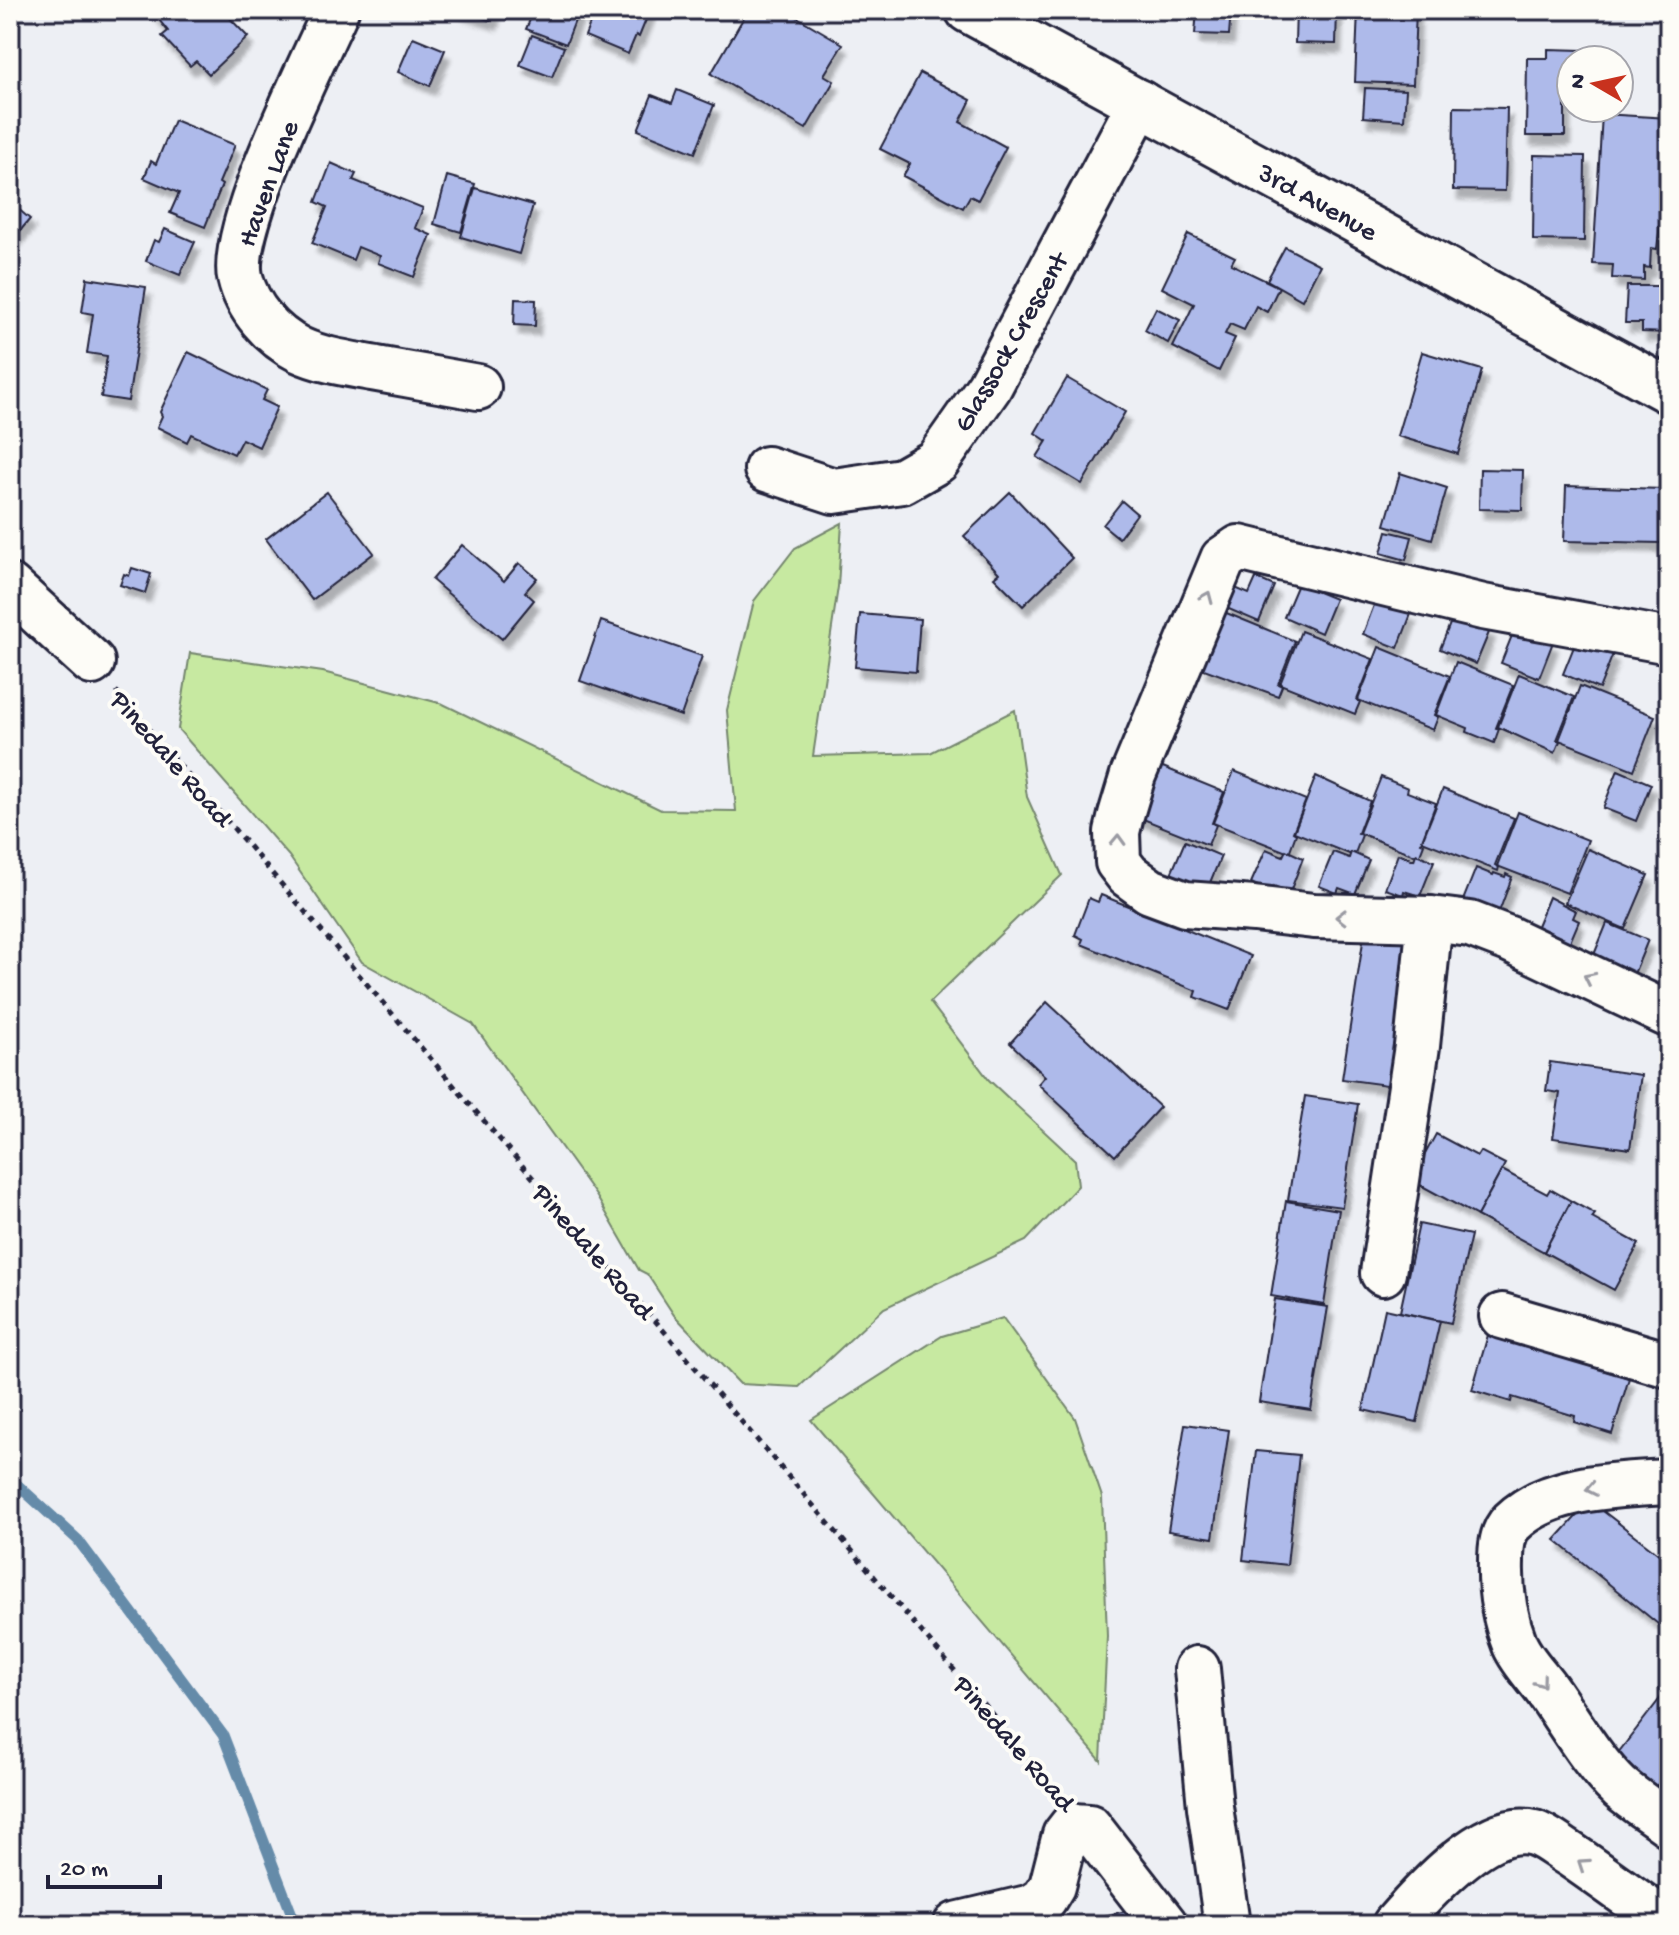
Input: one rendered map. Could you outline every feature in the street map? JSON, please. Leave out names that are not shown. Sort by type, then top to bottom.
[{"type":"street","name":"Haven Lane","points":[[336,10],[279,137],[248,218],[239,258],[243,286],[255,311],[281,339],[299,349],[324,359],[478,387]]},
{"type":"street","name":"3rd Avenue","points":[[968,10],[1669,391]]},
{"type":"street","name":"Glassock Crescent","points":[[767,469],[834,491],[902,481],[937,461],[989,387],[1140,103]]},
{"type":"street","points":[[1669,641],[1483,607],[1239,548],[1223,559],[1133,775],[1117,832],[1118,862],[1140,885],[1185,904],[1314,916],[1430,919],[1470,924],[1509,939],[1669,1015]]},
{"type":"street","name":"Pinedale Road","points":[[10,587],[92,662]]},
{"type":"street","points":[[1383,1273],[1417,1046],[1430,919]]},
{"type":"street","points":[[1502,1316],[1669,1365]]},
{"type":"street","points":[[1669,1482],[1614,1484],[1582,1490],[1549,1500],[1527,1511],[1512,1522],[1503,1539],[1500,1587],[1505,1616],[1517,1649],[1584,1744],[1619,1787],[1669,1824]]},
{"type":"street","points":[[1197,1669],[1210,1807],[1227,1925]]},
{"type":"street","points":[[956,1925],[1032,1907],[1044,1899],[1052,1886],[1068,1829],[1080,1825],[1089,1827]]},
{"type":"street","name":"Pinedale Road","points":[[1089,1827],[1165,1925]]},
{"type":"street","points":[[1395,1925],[1438,1877],[1466,1856],[1505,1835],[1522,1832],[1544,1837],[1650,1905]]},
{"type":"path","name":"Pinedale Road","points":[[92,662],[1089,1827]]},
{"type":"green space","points":[[842,523],[838,587],[813,756],[930,753],[1015,710],[1027,797],[1062,875],[930,1002],[989,1080],[1075,1160],[1078,1186],[1026,1241],[884,1308],[799,1387],[740,1384],[674,1315],[647,1274],[639,1270],[597,1197],[473,1024],[362,962],[289,856],[178,729],[190,653],[323,672],[443,704],[661,810],[736,811],[727,710],[754,601],[795,548]]},
{"type":"green space","points":[[1003,1318],[1075,1418],[1102,1497],[1107,1636],[1101,1761],[811,1420],[942,1336]]},
{"type":"building","points":[[151,10],[222,10],[248,37],[209,74],[196,61],[190,66],[162,36],[168,31]]},
{"type":"building","points":[[456,10],[495,10],[492,21]]},
{"type":"building","points":[[534,10],[579,10],[566,44],[526,29]]},
{"type":"building","points":[[583,10],[650,10],[628,54],[585,36],[592,18],[581,14]]},
{"type":"building","points":[[748,10],[785,10],[843,44],[824,75],[834,81],[806,129],[711,74]]},
{"type":"building","points":[[1197,10],[1231,10],[1229,35],[1195,34]]},
{"type":"building","points":[[1296,10],[1337,10],[1336,44],[1295,43]]},
{"type":"building","points":[[1358,10],[1416,10],[1413,84],[1355,82]]},
{"type":"building","points":[[532,35],[564,47],[552,77],[520,65]]},
{"type":"building","points":[[413,37],[445,50],[430,86],[398,72]]},
{"type":"building","points":[[1548,49],[1555,49],[1555,124],[1565,124],[1565,136],[1526,136],[1527,58],[1548,58]]},
{"type":"building","points":[[920,73],[971,100],[960,122],[1006,147],[978,200],[970,196],[963,208],[903,176],[910,164],[880,149]]},
{"type":"building","points":[[1365,88],[1406,90],[1404,120],[1363,117]]},
{"type":"building","points":[[677,90],[714,105],[695,153],[638,130],[652,95],[672,103]]},
{"type":"building","points":[[1454,107],[1507,108],[1505,191],[1453,190]]},
{"type":"building","points":[[1635,116],[1669,118],[1669,200],[1663,200],[1657,249],[1651,248],[1650,268],[1644,267],[1644,280],[1612,278],[1613,265],[1593,264],[1601,124],[1635,124]]},
{"type":"building","points":[[174,120],[235,145],[205,227],[170,213],[179,193],[144,178],[151,161],[156,164]]},
{"type":"building","points":[[1534,155],[1585,156],[1584,241],[1533,240]]},
{"type":"building","points":[[331,163],[356,174],[353,180],[423,208],[415,228],[431,235],[414,277],[378,263],[380,256],[358,247],[353,260],[312,243],[327,207],[316,202]]},
{"type":"building","points":[[447,176],[475,184],[461,232],[434,224]]},
{"type":"building","points":[[475,188],[533,205],[519,254],[461,237]]},
{"type":"building","points":[[10,202],[30,219],[10,243]]},
{"type":"building","points":[[165,229],[195,242],[180,275],[146,261],[154,240],[159,242]]},
{"type":"building","points":[[1188,234],[1235,257],[1231,264],[1279,287],[1267,312],[1256,306],[1244,330],[1230,324],[1225,334],[1235,338],[1219,371],[1173,347],[1194,304],[1162,288]]},
{"type":"building","points":[[1285,247],[1320,265],[1302,300],[1267,280]]},
{"type":"building","points":[[87,278],[146,287],[128,401],[101,397],[107,356],[87,353],[93,314],[82,312]]},
{"type":"building","points":[[1627,286],[1669,286],[1669,333],[1642,332],[1642,323],[1625,323]]},
{"type":"building","points":[[515,299],[536,300],[535,326],[514,325]]},
{"type":"building","points":[[1156,308],[1180,320],[1168,343],[1145,330]]},
{"type":"building","points":[[188,352],[267,390],[262,400],[277,407],[259,447],[242,439],[234,454],[191,434],[187,442],[157,427],[162,416],[160,412]]},
{"type":"building","points":[[1422,352],[1482,370],[1458,454],[1397,436]]},
{"type":"building","points":[[1067,378],[1125,412],[1082,484],[1037,457],[1047,441],[1035,433]]},
{"type":"building","points":[[1480,469],[1523,470],[1522,510],[1479,509]]},
{"type":"building","points":[[1400,473],[1447,488],[1432,539],[1385,525]]},
{"type":"building","points":[[1566,486],[1663,489],[1661,543],[1564,541]]},
{"type":"building","points":[[327,492],[374,553],[312,600],[266,539]]},
{"type":"building","points":[[1010,492],[1072,558],[1023,606],[994,577],[999,573],[964,536]]},
{"type":"building","points":[[1122,501],[1137,514],[1119,538],[1103,525]]},
{"type":"building","points":[[1387,531],[1412,537],[1406,560],[1381,553]]},
{"type":"building","points":[[462,545],[504,581],[519,563],[537,578],[525,592],[534,600],[502,639],[432,580]]},
{"type":"building","points":[[132,568],[151,574],[145,593],[120,585],[124,574],[129,576]]},
{"type":"building","points":[[1256,578],[1274,586],[1259,622],[1224,607],[1233,587],[1249,594]]},
{"type":"building","points":[[1298,584],[1335,599],[1321,633],[1284,617]]},
{"type":"building","points":[[1376,600],[1411,614],[1398,648],[1363,634]]},
{"type":"building","points":[[1224,612],[1295,641],[1278,684],[1282,686],[1278,696],[1201,668]]},
{"type":"building","points":[[860,614],[920,619],[916,672],[855,667]]},
{"type":"building","points":[[1453,616],[1490,630],[1476,664],[1440,649]]},
{"type":"building","points":[[601,621],[702,656],[681,716],[580,681]]},
{"type":"building","points":[[1515,628],[1553,642],[1539,678],[1501,663]]},
{"type":"building","points":[[1301,631],[1373,659],[1357,700],[1360,702],[1355,714],[1280,684]]},
{"type":"building","points":[[1577,639],[1613,654],[1599,689],[1563,674]]},
{"type":"building","points":[[1379,647],[1450,676],[1434,715],[1438,717],[1433,730],[1358,700]]},
{"type":"building","points":[[1456,662],[1513,685],[1496,728],[1499,729],[1494,743],[1436,715]]},
{"type":"building","points":[[1519,674],[1574,697],[1555,753],[1498,727]]},
{"type":"building","points":[[1580,686],[1655,716],[1634,770],[1559,740]]},
{"type":"building","points":[[1153,763],[1224,792],[1212,823],[1216,825],[1208,845],[1133,815]]},
{"type":"building","points":[[1618,770],[1651,784],[1636,821],[1603,808]]},
{"type":"building","points":[[1234,771],[1306,800],[1293,832],[1296,834],[1289,853],[1213,823]]},
{"type":"building","points":[[1316,776],[1370,801],[1358,833],[1362,835],[1354,856],[1294,832]]},
{"type":"building","points":[[1381,777],[1408,788],[1407,792],[1436,803],[1419,857],[1359,833]]},
{"type":"building","points":[[1443,789],[1514,818],[1495,865],[1499,867],[1498,871],[1422,841]]},
{"type":"building","points":[[1518,812],[1588,840],[1567,893],[1497,866]]},
{"type":"building","points":[[1185,841],[1221,856],[1207,890],[1171,874]]},
{"type":"building","points":[[1266,849],[1283,856],[1286,850],[1303,858],[1290,892],[1274,886],[1272,892],[1251,883]]},
{"type":"building","points":[[1588,849],[1648,875],[1625,929],[1565,903]]},
{"type":"building","points":[[1333,852],[1349,858],[1351,852],[1369,860],[1355,894],[1339,888],[1337,893],[1319,886]]},
{"type":"building","points":[[1398,854],[1414,860],[1416,854],[1434,861],[1420,896],[1385,889]]},
{"type":"building","points":[[1476,868],[1493,875],[1512,877],[1499,912],[1483,905],[1481,910],[1462,903]]},
{"type":"building","points":[[1101,895],[1251,956],[1229,1010],[1195,997],[1197,991],[1081,944],[1083,939],[1075,935],[1089,898],[1098,902]]},
{"type":"building","points":[[1549,897],[1576,911],[1573,918],[1579,921],[1568,947],[1536,928]]},
{"type":"building","points":[[1607,923],[1648,940],[1634,974],[1593,957]]},
{"type":"building","points":[[1364,935],[1416,943],[1394,1086],[1342,1079]]},
{"type":"building","points":[[1047,1002],[1160,1107],[1115,1156],[1038,1084],[1045,1076],[1010,1043]]},
{"type":"building","points":[[1550,1062],[1641,1075],[1630,1149],[1553,1138],[1560,1093],[1546,1091]]},
{"type":"building","points":[[1305,1096],[1358,1104],[1342,1207],[1288,1200]]},
{"type":"building","points":[[1436,1134],[1477,1156],[1480,1151],[1505,1164],[1477,1216],[1411,1180]]},
{"type":"building","points":[[1502,1170],[1547,1194],[1550,1189],[1571,1201],[1544,1252],[1477,1216]]},
{"type":"building","points":[[1286,1201],[1339,1210],[1324,1305],[1271,1296]]},
{"type":"building","points":[[1571,1201],[1595,1214],[1592,1218],[1639,1244],[1614,1290],[1544,1252]]},
{"type":"building","points":[[1419,1224],[1471,1235],[1451,1323],[1400,1312]]},
{"type":"building","points":[[1275,1299],[1328,1307],[1311,1410],[1259,1402]]},
{"type":"building","points":[[1385,1309],[1440,1321],[1417,1422],[1363,1410]]},
{"type":"building","points":[[1488,1335],[1629,1378],[1612,1434],[1574,1422],[1575,1416],[1512,1397],[1511,1402],[1472,1390]]},
{"type":"building","points":[[1185,1424],[1229,1430],[1213,1538],[1168,1531]]},
{"type":"building","points":[[1256,1451],[1299,1455],[1287,1565],[1243,1560]]},
{"type":"building","points":[[1590,1501],[1669,1562],[1669,1633],[1555,1540]]},
{"type":"building","points":[[1669,1687],[1669,1771],[1650,1794],[1611,1762]]},
{"type":"building","points":[[1126,1911],[1129,1925],[1081,1925],[1081,1921]]},
{"type":"waterway","points":[[10,1478],[78,1540],[223,1735],[296,1925]]}]
